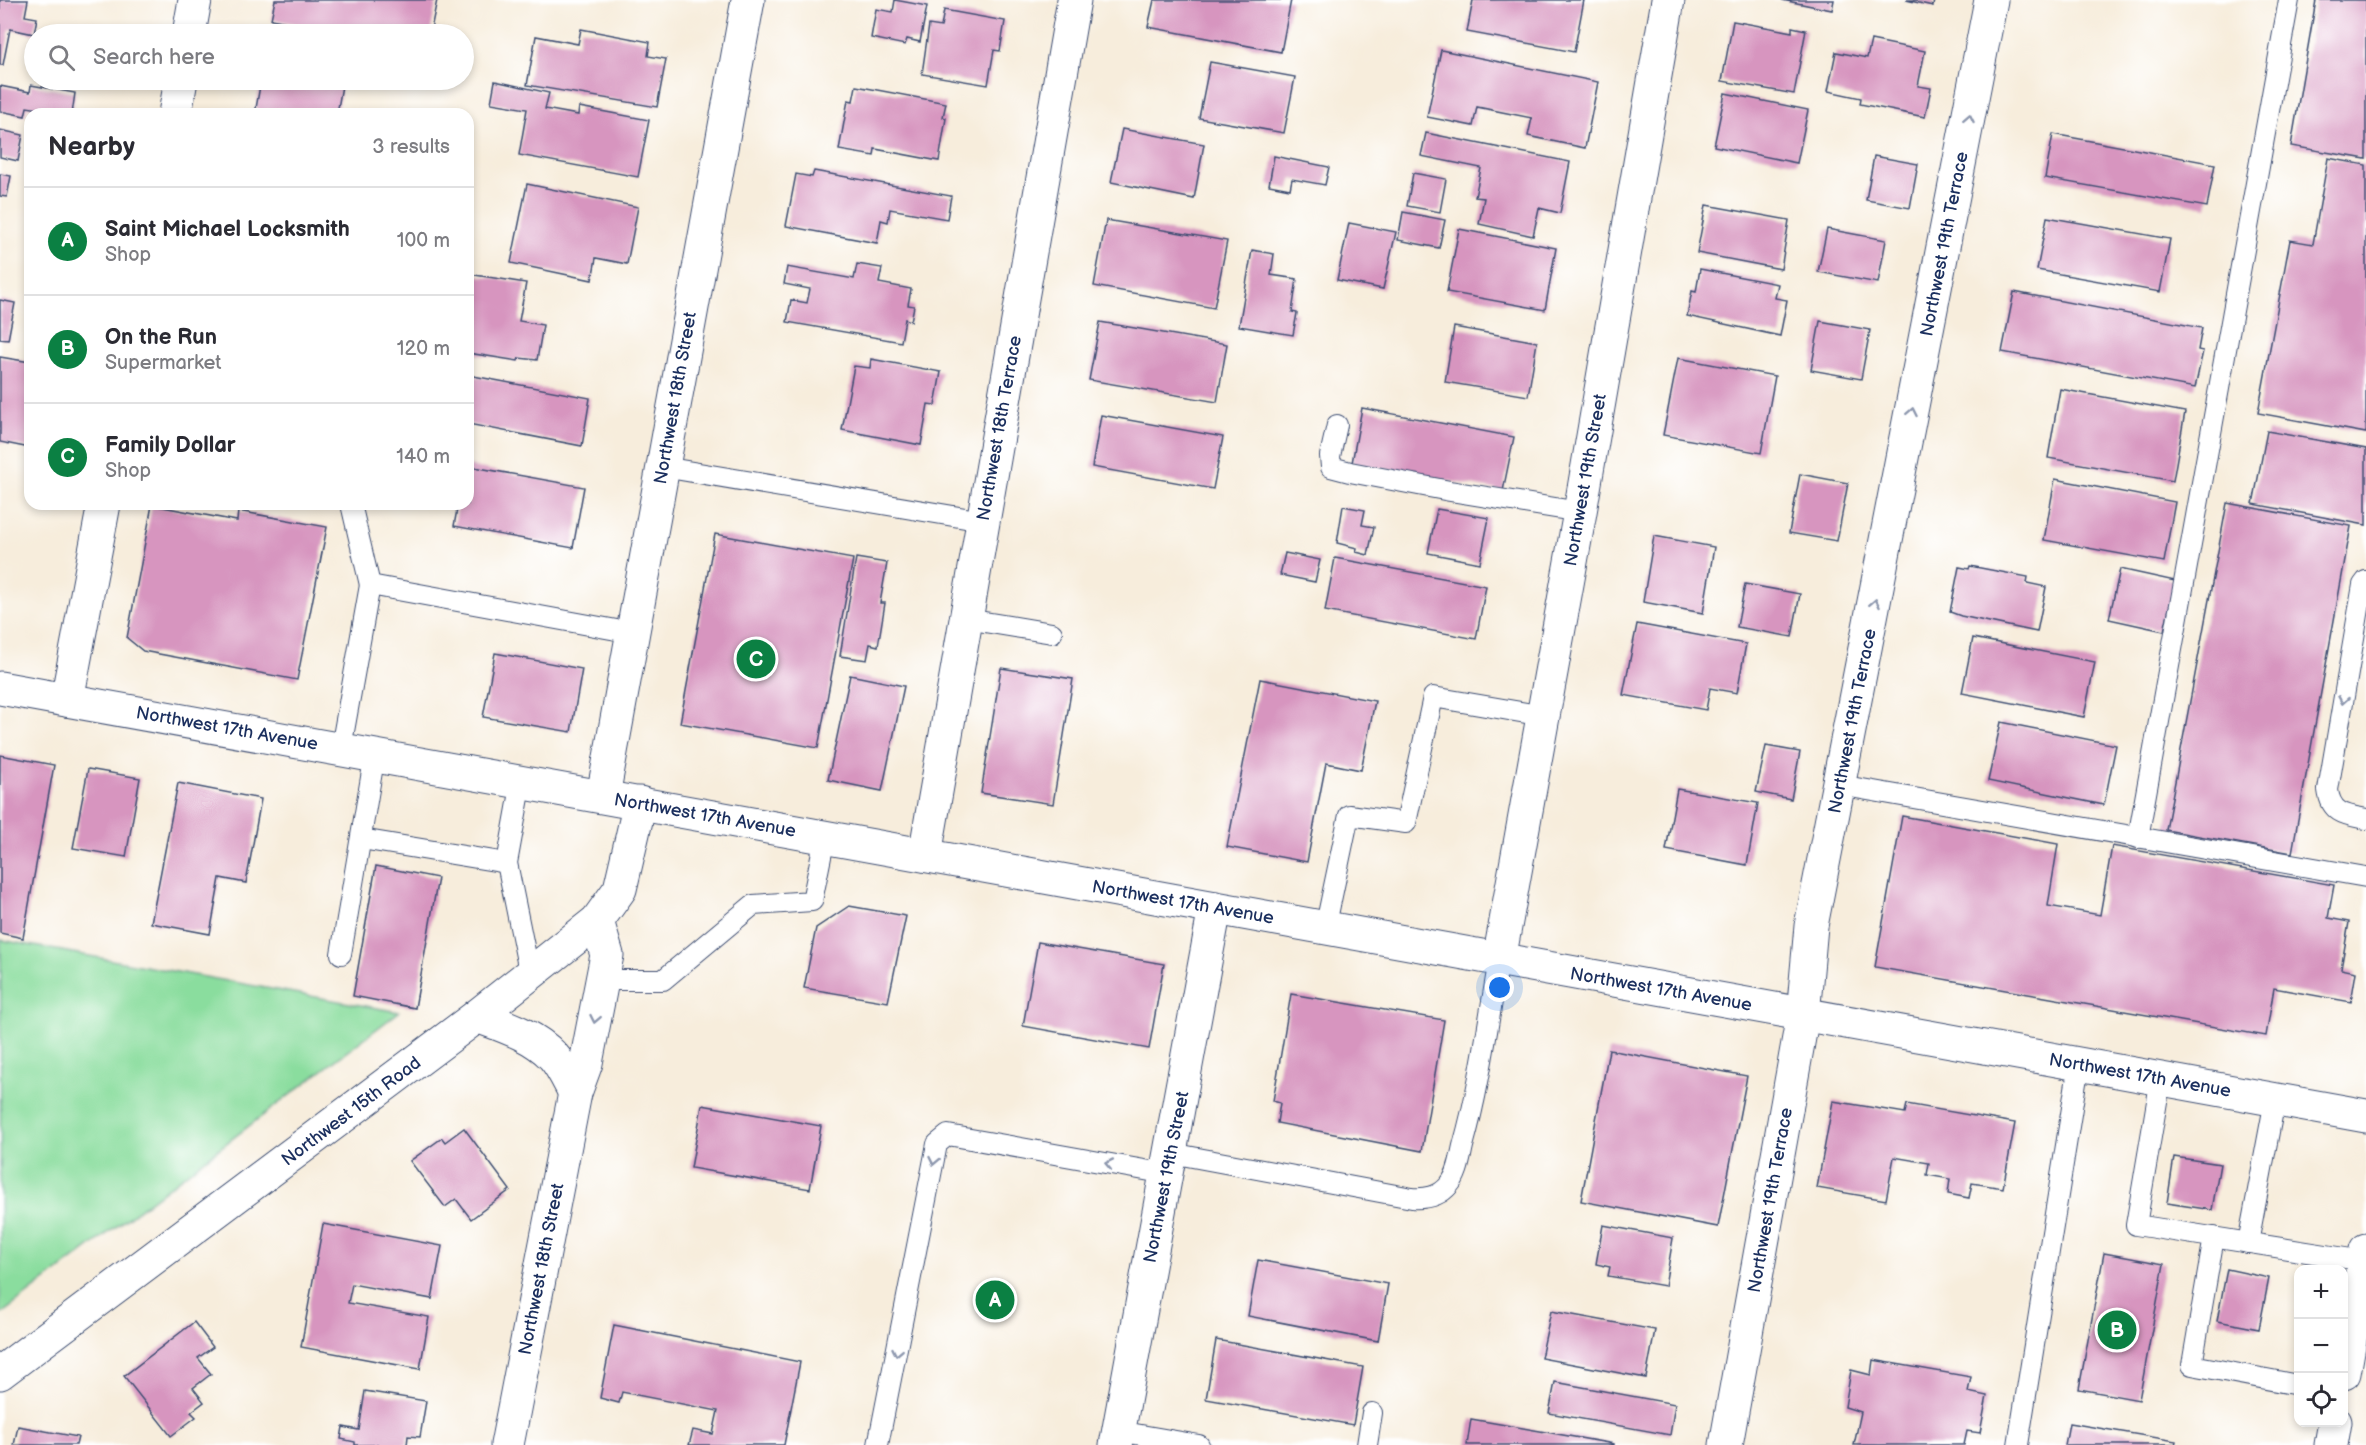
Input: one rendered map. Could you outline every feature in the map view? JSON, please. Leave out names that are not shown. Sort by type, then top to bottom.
[{"type":"street","points":[[191,24],[195,0]]},
{"type":"street","name":"Northwest 18th Street","points":[[603,796],[748,0]]},
{"type":"street","name":"Northwest 18th Terrace","points":[[925,855],[1074,0]]},
{"type":"street","name":"Northwest 19th Street","points":[[1499,960],[1580,512],[1668,0]]},
{"type":"street","name":"Northwest 19th Terrace","points":[[1726,1445],[1803,1015],[1811,926],[1991,0]]},
{"type":"street","points":[[176,108],[179,90]]},
{"type":"street","points":[[67,700],[103,510]]},
{"type":"street","name":"Northwest 17th Avenue","points":[[0,688],[375,754],[1325,929],[2366,1116]]},
{"type":"street","name":"Northwest 15th Road","points":[[0,1373],[530,976],[597,921],[620,889],[640,803]]},
{"type":"street","name":"Northwest 19th Street","points":[[1117,1438],[1215,908]]},
{"type":"street","name":"Northwest 18th Street","points":[[507,1445],[575,1093],[586,1063],[607,955],[597,921]]},
{"type":"street","points":[[477,1016],[519,1032],[540,1045],[554,1057],[575,1093]]},
{"type":"street","points":[[2348,1346],[2365,1256]]},
{"type":"street","points":[[2331,1445],[2334,1427]]},
{"type":"lane","points":[[2138,838],[2289,0]]},
{"type":"lane","points":[[1337,425],[1330,456],[1331,466],[1350,472],[1450,491],[1580,512]]},
{"type":"lane","points":[[663,467],[983,521]]},
{"type":"lane","points":[[340,748],[370,585],[352,510]]},
{"type":"lane","points":[[2366,581],[2363,585],[2328,790],[2329,800],[2335,808],[2345,815],[2366,819]]},
{"type":"lane","points":[[370,585],[633,633]]},
{"type":"lane","points":[[966,619],[1052,633]]},
{"type":"lane","points":[[1325,929],[1349,816],[1406,823],[1433,697],[1544,716]]},
{"type":"lane","points":[[341,954],[375,754]]},
{"type":"lane","points":[[522,781],[507,863],[530,976]]},
{"type":"lane","points":[[1839,785],[2366,877]]},
{"type":"lane","points":[[602,980],[663,980],[753,906],[812,901],[825,837]]},
{"type":"lane","points":[[361,839],[507,863]]},
{"type":"lane","points":[[879,1445],[937,1144],[948,1136],[1169,1163],[1425,1199],[1438,1194],[1449,1185],[1456,1173],[1465,1141],[1499,960]]},
{"type":"lane","points":[[2018,1445],[2079,1064]]},
{"type":"lane","points":[[2161,1078],[2136,1225],[2248,1243],[2365,1256]]},
{"type":"lane","points":[[2248,1243],[2275,1100]]},
{"type":"lane","points":[[2214,1237],[2192,1365],[2294,1384]]},
{"type":"lane","points":[[1367,1445],[1372,1413]]},
{"type":"lane","points":[[1117,1438],[1199,1445]]},
{"type":"green space","points":[[1,940],[399,1012],[0,1315]]},
{"type":"building","points":[[0,0],[28,0],[25,16],[37,18],[36,24],[24,24],[24,32],[10,29],[3,65],[0,65]]},
{"type":"building","points":[[275,0],[437,0],[432,24],[297,24],[271,19]]},
{"type":"building","points":[[895,0],[927,6],[920,42],[907,39],[905,45],[871,38],[876,9],[893,12]]},
{"type":"building","points":[[1154,0],[1291,0],[1281,52],[1148,27]]},
{"type":"building","points":[[1473,0],[1584,0],[1574,52],[1467,32]]},
{"type":"building","points":[[1782,0],[1834,0],[1832,10]]},
{"type":"building","points":[[1906,0],[1934,0],[1933,6]]},
{"type":"building","points":[[2316,0],[2366,0],[2366,159],[2291,146]]},
{"type":"building","points":[[944,10],[1005,21],[1000,51],[994,50],[988,85],[922,74],[929,25],[941,27]]},
{"type":"building","points":[[1733,21],[1792,32],[1792,27],[1806,30],[1794,94],[1722,81]]},
{"type":"building","points":[[581,29],[650,42],[648,56],[666,59],[657,107],[527,85],[536,36],[578,44]]},
{"type":"building","points":[[1871,40],[1925,51],[1918,86],[1931,88],[1925,117],[1860,104],[1861,98],[1828,91],[1836,52],[1867,58]]},
{"type":"building","points":[[1441,50],[1598,82],[1585,148],[1528,136],[1532,118],[1477,107],[1473,126],[1427,117]]},
{"type":"building","points":[[1210,62],[1295,77],[1284,133],[1199,118]]},
{"type":"building","points":[[495,81],[549,93],[545,109],[578,115],[579,107],[649,120],[638,177],[519,155],[527,109],[491,103]]},
{"type":"building","points":[[0,86],[30,92],[30,90],[58,90],[75,93],[73,108],[27,107],[24,108],[24,116],[0,111]]},
{"type":"building","points":[[856,86],[946,103],[939,161],[875,149],[874,156],[839,150],[848,100],[853,101]]},
{"type":"building","points":[[259,90],[341,90],[338,108],[256,108]]},
{"type":"building","points":[[1725,93],[1808,110],[1797,163],[1714,146]]},
{"type":"building","points":[[1122,129],[1204,144],[1194,199],[1111,182]]},
{"type":"building","points":[[0,130],[23,135],[18,161],[0,157]]},
{"type":"building","points":[[1426,133],[1570,162],[1560,213],[1539,208],[1533,236],[1479,224],[1484,198],[1475,197],[1481,168],[1421,156]]},
{"type":"building","points":[[2053,134],[2215,164],[2207,207],[2045,178]]},
{"type":"building","points":[[1274,156],[1329,167],[1325,185],[1292,179],[1290,189],[1269,185]]},
{"type":"building","points":[[1874,156],[1918,164],[1910,208],[1866,200]]},
{"type":"building","points":[[2328,158],[2366,165],[2366,433],[2258,413],[2290,240],[2313,244]]},
{"type":"building","points":[[814,171],[951,196],[947,219],[890,209],[888,222],[881,220],[877,243],[786,226],[796,174],[812,177]]},
{"type":"building","points":[[1413,173],[1446,179],[1440,212],[1407,206]]},
{"type":"building","points":[[0,174],[11,176],[7,197],[0,196]]},
{"type":"building","points":[[527,184],[638,207],[627,264],[596,258],[592,280],[511,263]]},
{"type":"building","points":[[1706,205],[1789,220],[1781,269],[1697,253]]},
{"type":"building","points":[[1403,212],[1445,220],[1439,248],[1398,240]]},
{"type":"building","points":[[2047,217],[2170,239],[2160,292],[2037,270]]},
{"type":"building","points":[[1106,220],[1227,241],[1214,308],[1094,286]]},
{"type":"building","points":[[1349,223],[1396,232],[1383,289],[1337,280]]},
{"type":"building","points":[[1459,229],[1556,248],[1545,310],[1447,292]]},
{"type":"building","points":[[1827,229],[1886,240],[1878,283],[1818,272]]},
{"type":"building","points":[[1252,250],[1274,254],[1271,275],[1297,279],[1292,312],[1297,313],[1293,335],[1239,326]]},
{"type":"building","points":[[857,264],[882,268],[879,283],[911,289],[908,305],[914,306],[911,321],[905,319],[901,342],[787,322],[791,300],[807,303],[810,289],[784,284],[787,267],[854,279]]},
{"type":"building","points":[[1700,269],[1778,284],[1775,298],[1787,300],[1780,336],[1687,316],[1692,291],[1696,292]]},
{"type":"building","points":[[474,275],[526,283],[519,321],[543,325],[537,360],[519,358],[518,361],[474,354]]},
{"type":"building","points":[[2014,292],[2202,328],[2198,350],[2203,351],[2195,388],[2002,352]]},
{"type":"building","points":[[0,300],[15,303],[8,340],[0,339]]},
{"type":"building","points":[[1820,321],[1870,330],[1861,379],[1811,370]]},
{"type":"building","points":[[1100,322],[1227,344],[1217,402],[1089,380]]},
{"type":"building","points":[[1454,327],[1537,342],[1528,396],[1445,382]]},
{"type":"building","points":[[0,357],[24,361],[24,447],[0,442]]},
{"type":"building","points":[[1678,358],[1775,376],[1761,453],[1663,435]]},
{"type":"building","points":[[871,359],[941,372],[935,405],[928,404],[921,445],[842,430],[854,366],[870,368]]},
{"type":"building","points":[[474,376],[590,398],[582,446],[474,425]]},
{"type":"building","points":[[2060,389],[2185,412],[2173,481],[2048,458]]},
{"type":"building","points":[[1362,408],[1514,437],[1503,491],[1352,463]]},
{"type":"building","points":[[1101,415],[1223,437],[1213,489],[1092,467]]},
{"type":"building","points":[[2267,431],[2366,449],[2366,525],[2253,504]]},
{"type":"building","points":[[474,467],[584,487],[573,548],[454,526],[457,510],[474,510]]},
{"type":"building","points":[[1800,474],[1848,483],[1837,541],[1789,533]]},
{"type":"building","points":[[2055,479],[2175,502],[2164,562],[2044,540]]},
{"type":"building","points":[[2227,503],[2351,526],[2292,853],[2166,830]]},
{"type":"building","points":[[1343,506],[1365,510],[1362,525],[1374,527],[1368,555],[1356,552],[1357,548],[1337,543]]},
{"type":"building","points":[[1437,509],[1489,518],[1480,563],[1428,553]]},
{"type":"building","points":[[151,510],[179,510],[237,521],[238,511],[327,527],[297,680],[143,651],[127,638]]},
{"type":"building","points":[[715,534],[853,559],[818,748],[680,723]]},
{"type":"building","points":[[1654,536],[1714,547],[1703,613],[1643,602]]},
{"type":"building","points":[[1285,553],[1320,560],[1315,582],[1280,575]]},
{"type":"building","points":[[856,558],[887,563],[880,603],[885,603],[878,646],[870,644],[867,660],[840,656]]},
{"type":"building","points":[[1335,558],[1486,586],[1476,639],[1325,611]]},
{"type":"building","points":[[1970,566],[2028,577],[2027,583],[2046,587],[2037,632],[1950,612],[1959,567],[1969,569]]},
{"type":"building","points":[[2120,569],[2175,581],[2164,631],[2109,619]]},
{"type":"building","points":[[1745,584],[1800,594],[1792,637],[1737,627]]},
{"type":"building","points":[[1637,624],[1746,644],[1737,693],[1710,688],[1706,710],[1623,695]]},
{"type":"building","points":[[1973,638],[2095,662],[2084,717],[1962,693]]},
{"type":"building","points":[[495,653],[582,669],[571,732],[483,717]]},
{"type":"building","points":[[1001,668],[1073,679],[1053,804],[981,793]]},
{"type":"building","points":[[850,675],[904,686],[882,791],[828,780]]},
{"type":"building","points":[[1260,679],[1375,701],[1361,770],[1326,763],[1307,862],[1227,847]]},
{"type":"building","points":[[2001,722],[2116,745],[2104,805],[1988,781]]},
{"type":"building","points":[[1766,746],[1800,752],[1791,799],[1756,792]]},
{"type":"building","points":[[0,755],[54,765],[23,938],[0,933]]},
{"type":"building","points":[[88,769],[140,778],[126,857],[73,848]]},
{"type":"building","points":[[178,783],[261,799],[246,883],[220,878],[210,934],[151,923]]},
{"type":"building","points":[[1677,789],[1758,803],[1747,865],[1666,850]]},
{"type":"building","points":[[1902,816],[2058,844],[2048,906],[2100,915],[2112,846],[2334,885],[2328,918],[2349,922],[2341,969],[2356,972],[2351,1002],[2274,988],[2266,1036],[1875,967]]},
{"type":"building","points":[[376,866],[438,878],[415,1008],[353,996]]},
{"type":"building","points":[[849,906],[906,916],[888,1002],[804,988],[816,928]]},
{"type":"building","points":[[1038,942],[1164,964],[1149,1049],[1023,1026]]},
{"type":"building","points":[[1291,994],[1444,1020],[1422,1151],[1277,1123],[1280,1103],[1273,1101]]},
{"type":"building","points":[[1609,1050],[1747,1076],[1718,1227],[1581,1201]]},
{"type":"building","points":[[1833,1101],[1905,1113],[1907,1104],[2015,1123],[2003,1188],[1972,1183],[1969,1198],[1948,1194],[1950,1179],[1927,1175],[1929,1163],[1894,1157],[1886,1200],[1817,1188]]},
{"type":"building","points":[[702,1105],[821,1126],[810,1189],[691,1168]]},
{"type":"building","points":[[464,1128],[510,1190],[471,1219],[456,1199],[445,1207],[410,1161],[442,1138],[445,1142]]},
{"type":"building","points":[[2174,1157],[2220,1164],[2212,1210],[2167,1203]]},
{"type":"building","points":[[323,1224],[442,1246],[432,1299],[352,1284],[348,1303],[429,1317],[420,1369],[301,1347]]},
{"type":"building","points":[[1603,1225],[1673,1238],[1665,1286],[1608,1276],[1610,1267],[1596,1264]]},
{"type":"building","points":[[2104,1253],[2164,1264],[2139,1400],[2079,1389]]},
{"type":"building","points":[[1258,1260],[1388,1284],[1378,1341],[1248,1316]]},
{"type":"building","points":[[2227,1269],[2269,1278],[2259,1329],[2217,1321]]},
{"type":"building","points":[[1551,1311],[1655,1330],[1646,1378],[1541,1358]]},
{"type":"building","points":[[194,1322],[213,1347],[198,1358],[211,1374],[193,1388],[204,1402],[191,1412],[196,1417],[171,1436],[124,1376]]},
{"type":"building","points":[[614,1325],[800,1362],[784,1445],[689,1445],[693,1430],[713,1434],[718,1411],[622,1392],[619,1403],[600,1398]]},
{"type":"building","points":[[1216,1340],[1363,1367],[1353,1425],[1206,1399]]},
{"type":"building","points":[[1873,1360],[1971,1377],[1968,1392],[1987,1396],[1980,1433],[1967,1431],[1964,1445],[1854,1445],[1861,1412],[1845,1407],[1851,1370],[1871,1375]]},
{"type":"building","points":[[1555,1382],[1675,1404],[1670,1435],[1549,1413]]},
{"type":"building","points":[[365,1391],[426,1401],[420,1437],[408,1436],[407,1445],[355,1445],[355,1442],[341,1439],[343,1427],[359,1430]]},
{"type":"building","points":[[1471,1419],[1614,1444],[1614,1445],[1467,1445]]},
{"type":"building","points":[[2069,1423],[2176,1441],[2175,1445],[2065,1445]]},
{"type":"building","points":[[18,1426],[78,1437],[76,1445],[14,1445]]},
{"type":"place","name":"Family Dollar","points":[[756,659]]},
{"type":"place","name":"Saint Michael Locksmith","points":[[995,1300]]},
{"type":"place","name":"On the Run","points":[[2117,1330]]}]
